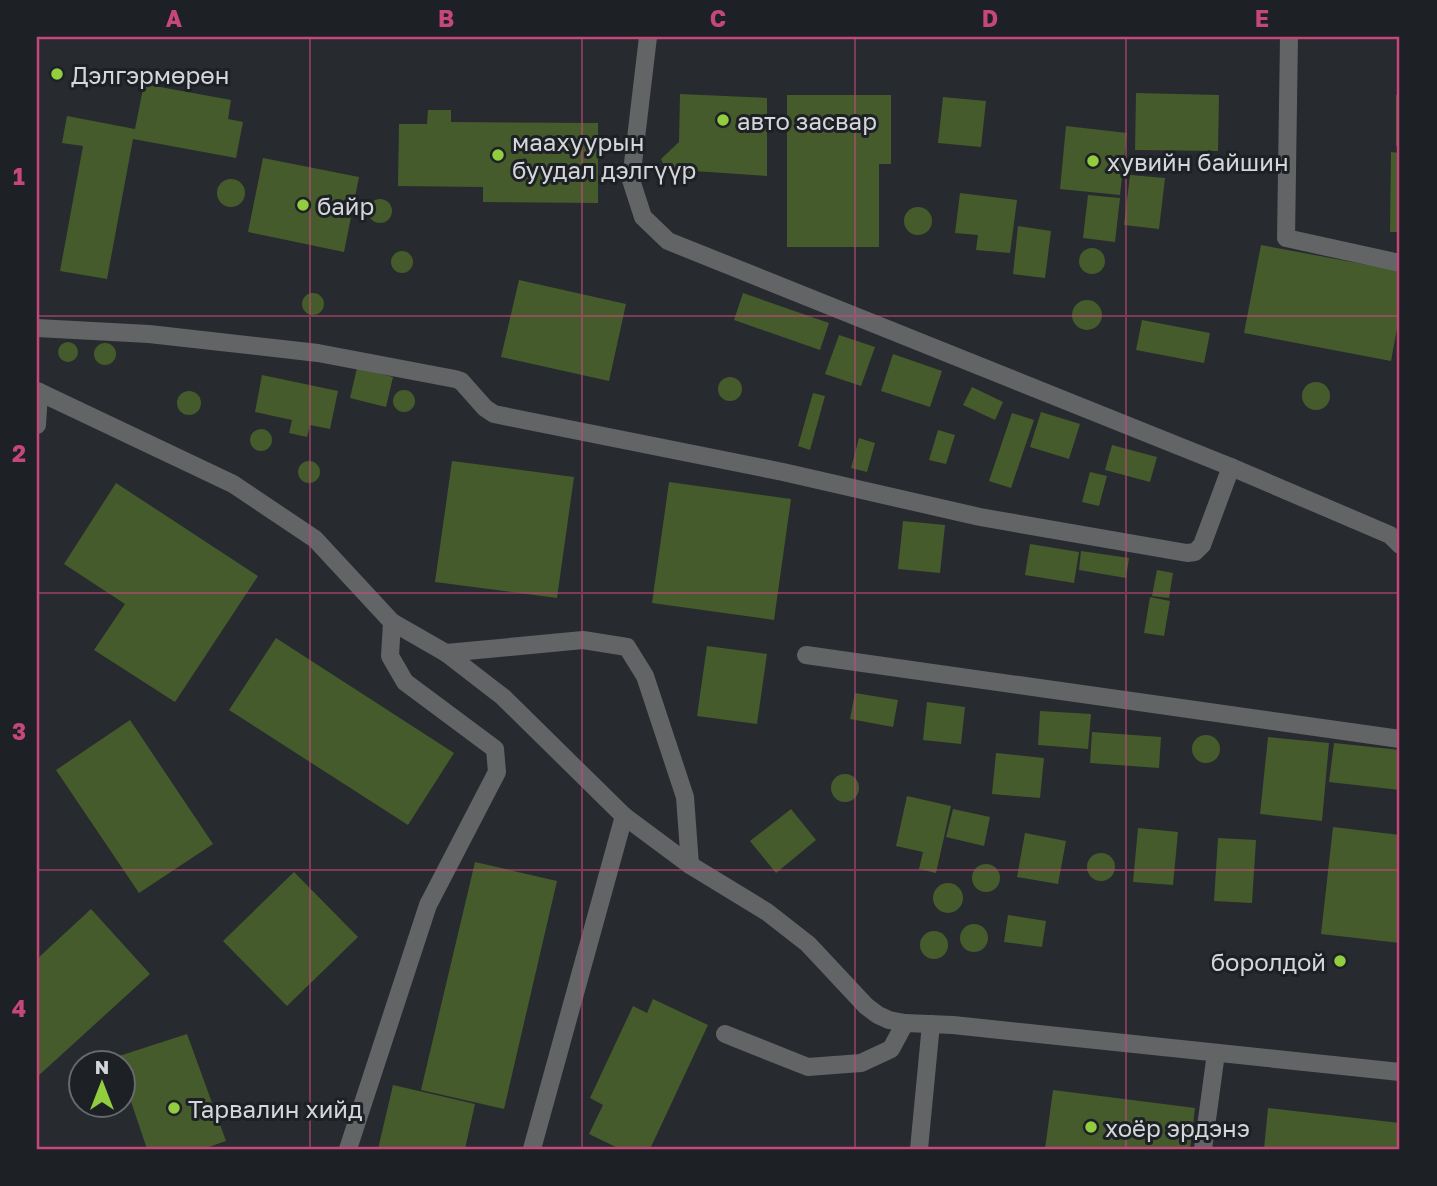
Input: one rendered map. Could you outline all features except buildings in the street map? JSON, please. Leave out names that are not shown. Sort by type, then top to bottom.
[{"type":"street","points":[[648,37],[631,180],[643,217],[668,241],[1231,467],[1397,538]]},
{"type":"street","points":[[1289,37],[1286,238],[1400,263]]},
{"type":"street","points":[[37,328],[149,334],[318,353],[427,374],[461,381],[485,408],[494,414],[783,472],[980,517],[1187,553],[1195,552],[1202,545],[1231,467]]},
{"type":"street","points":[[37,425],[38,392],[233,484],[315,539],[392,622],[446,653],[503,696],[624,816],[690,865],[767,912],[808,944],[878,1016],[905,1023],[1400,1072]]},
{"type":"street","points":[[348,1149],[428,905],[497,772],[495,749],[405,682],[390,656],[392,622]]},
{"type":"street","points":[[446,653],[583,640],[628,647],[645,676],[685,797],[690,865]]},
{"type":"street","points":[[806,655],[1400,739]]},
{"type":"street","points":[[532,1149],[624,816]]},
{"type":"street","points":[[725,1034],[808,1067],[861,1063],[891,1049],[905,1023]]},
{"type":"street","points":[[919,1149],[931,1024]]},
{"type":"street","points":[[1203,1149],[1216,1053]]},
{"type":"place","name":"Дэлгэрмөрөн","points":[[57,74]]},
{"type":"place","name":"авто засвар","points":[[723,120]]},
{"type":"place","name":"маахуурын буудал дэлгүүр","points":[[498,155]]},
{"type":"place","name":"хувийн байшин","points":[[1093,161]]},
{"type":"place","name":"байр","points":[[303,205]]},
{"type":"place","name":"боролдой","points":[[1340,961]]},
{"type":"place","name":"Тарвалин хийд","points":[[174,1108]]},
{"type":"place","name":"хоёр эрдэнэ","points":[[1091,1127]]}]
